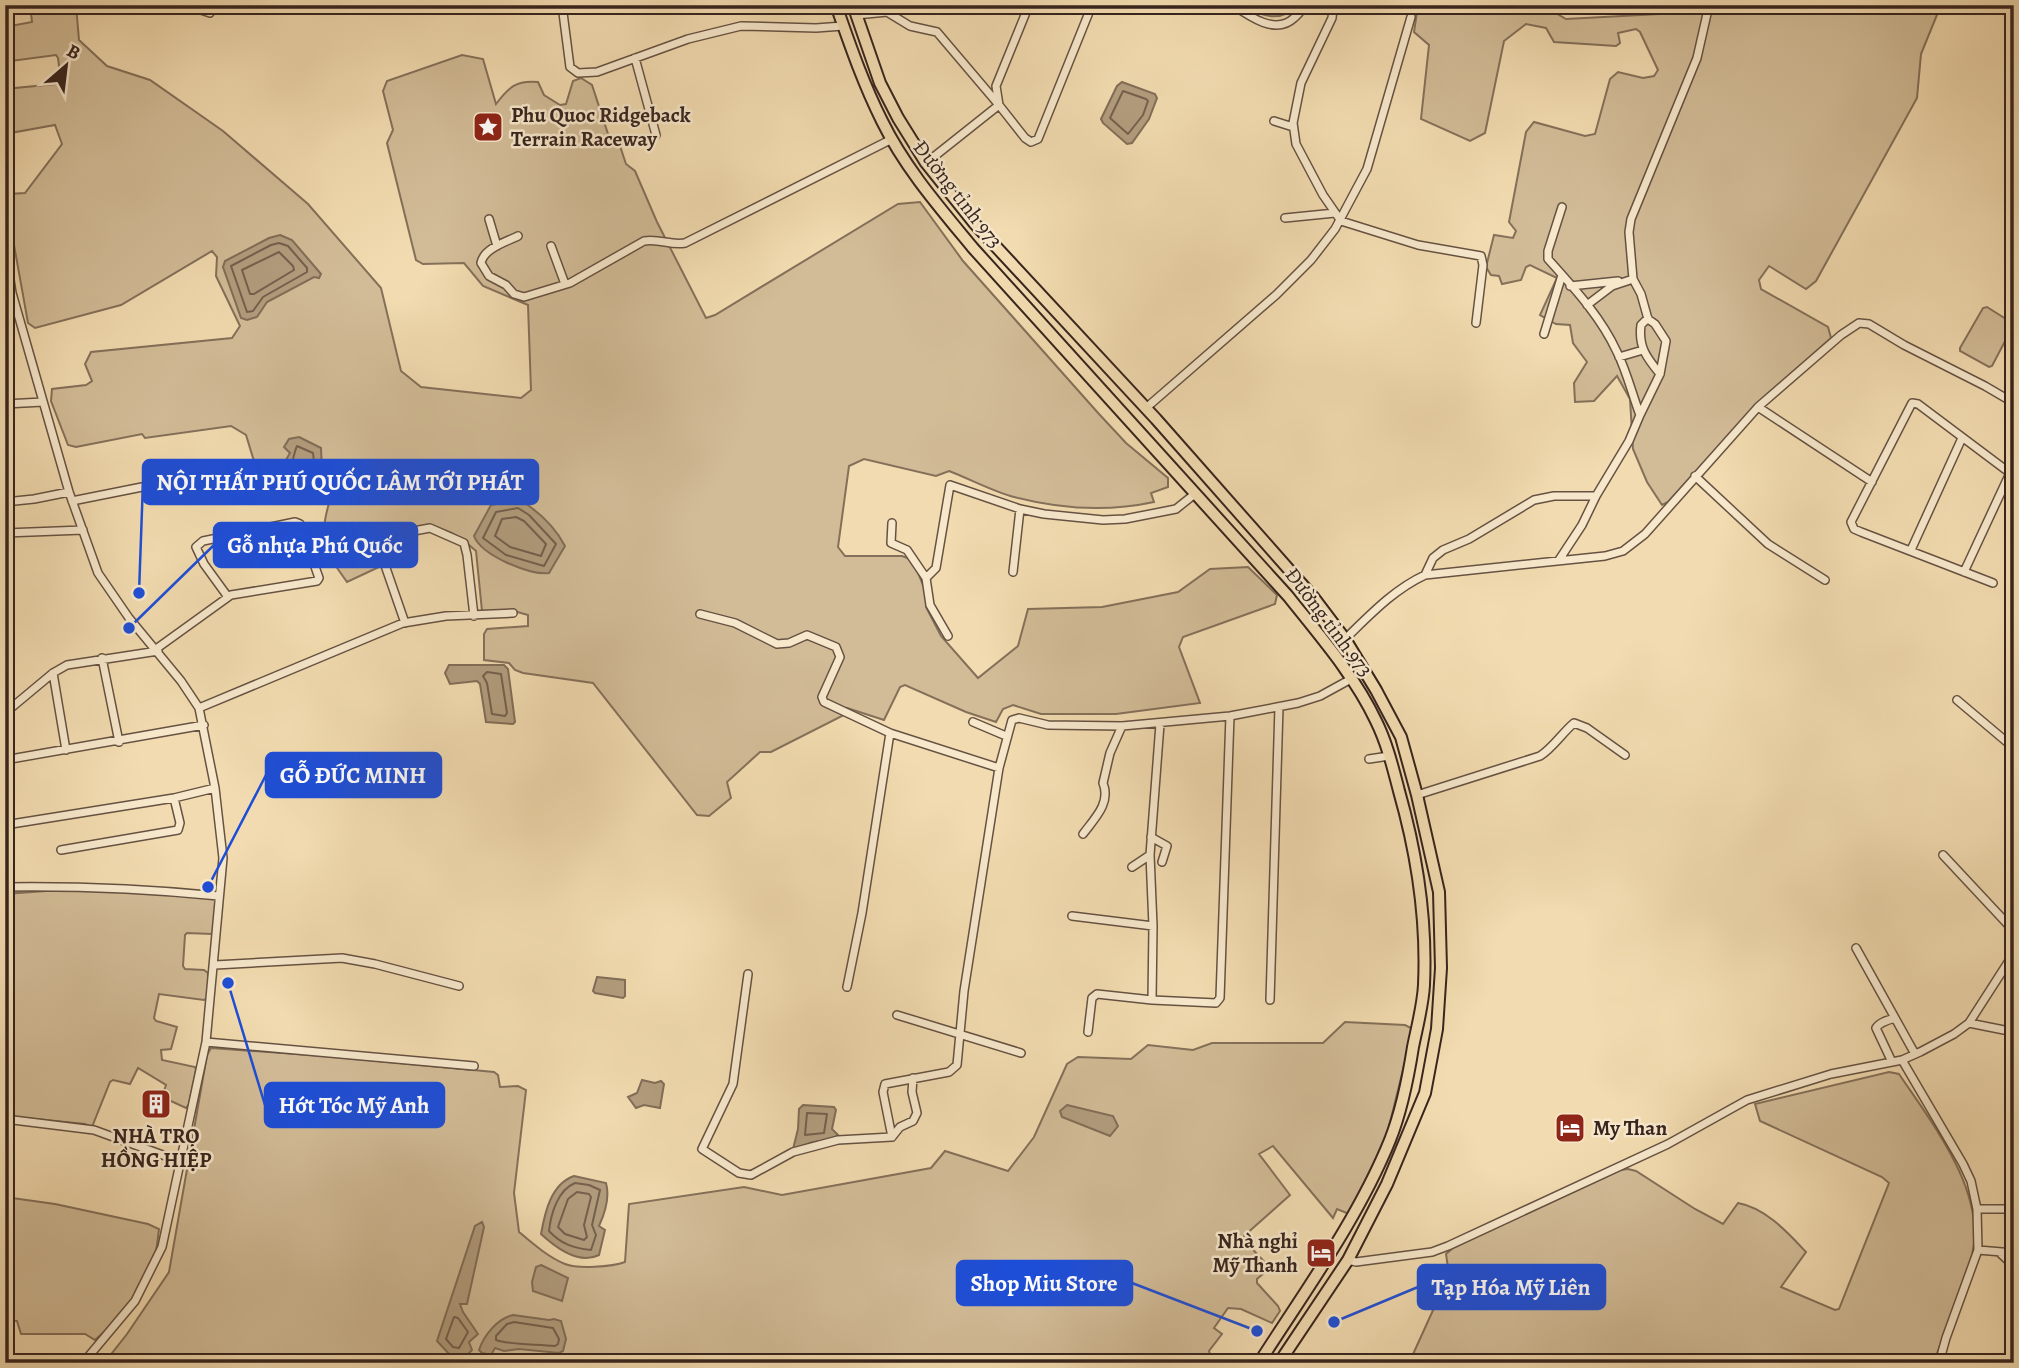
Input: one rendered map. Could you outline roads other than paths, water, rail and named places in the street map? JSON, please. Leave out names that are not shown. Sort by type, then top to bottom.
[{"type":"main road","name":"Đường tỉnh 973","points":[[836,5],[856,66],[892,139],[924,188],[973,248],[1288,596],[1351,680],[1376,721],[1389,756],[1419,874],[1424,986],[1406,1093],[1390,1139],[1367,1187],[1332,1250],[1259,1363]]},
{"type":"main road","name":"Đường tỉnh 973","points":[[855,10],[880,83],[926,163],[974,223],[1146,408],[1314,598],[1345,639],[1401,737],[1439,892],[1441,968],[1437,1029],[1425,1093],[1408,1140],[1348,1260],[1279,1363]]},
{"type":"main road","points":[[1197,493],[1208,479]]},
{"type":"main road","points":[[1332,1250],[1348,1260]]},
{"type":"street","points":[[186,5],[210,13]]},
{"type":"street","points":[[562,5],[572,70],[578,73],[597,72],[709,33],[741,26],[843,26]]},
{"type":"street","points":[[999,105],[996,86],[1029,5]]},
{"type":"street","points":[[855,10],[887,12],[910,26],[937,32],[1031,142],[1038,139],[1092,5]]},
{"type":"street","points":[[1233,5],[1262,22],[1278,25],[1294,18],[1306,5]]},
{"type":"street","points":[[1329,5],[1334,9],[1332,18],[1301,83],[1294,113],[1296,144],[1340,221],[1418,245],[1481,256],[1483,265],[1476,323]]},
{"type":"street","points":[[1559,559],[1582,525],[1629,440],[1660,374],[1666,341],[1656,324],[1648,318],[1633,279],[1629,232],[1631,219],[1697,58],[1709,5]]},
{"type":"street","points":[[1146,408],[1276,295],[1311,260],[1340,221],[1367,169],[1411,18]]},
{"type":"street","points":[[635,58],[656,135]]},
{"type":"street","points":[[926,163],[999,105]]},
{"type":"street","points":[[1274,121],[1293,127]]},
{"type":"street","points":[[519,236],[497,246],[482,257],[481,263],[489,276],[506,285],[514,294],[524,297],[565,284],[644,241],[658,239],[675,244],[685,243],[892,139]]},
{"type":"street","points":[[1562,207],[1548,259],[1605,329],[1619,357],[1640,415]]},
{"type":"street","points":[[1284,218],[1335,213]]},
{"type":"street","points":[[489,219],[497,246]]},
{"type":"street","points":[[551,246],[565,284]]},
{"type":"street","points":[[5,247],[8,293],[69,492],[98,573],[129,618],[157,650],[199,708],[215,788],[223,858],[206,1042],[182,1162],[159,1256],[135,1301],[83,1363]]},
{"type":"street","points":[[1544,334],[1562,275]]},
{"type":"street","points":[[1570,286],[1633,279]]},
{"type":"street","points":[[1587,305],[1622,281]]},
{"type":"street","points":[[1648,318],[1641,325],[1640,345],[1660,374]]},
{"type":"street","points":[[1345,639],[1381,603],[1425,575],[1623,551],[1645,534],[1758,407],[1841,335],[1859,323],[1869,324],[2014,403]]},
{"type":"street","points":[[1619,357],[1643,349]]},
{"type":"street","points":[[5,404],[43,402]]},
{"type":"street","points":[[1964,572],[2012,475],[1919,404],[1912,403],[1852,518],[1851,525],[1861,532],[1910,550],[1964,572],[1993,583]]},
{"type":"street","points":[[1758,407],[1872,482]]},
{"type":"street","points":[[1910,550],[1962,438]]},
{"type":"street","points":[[72,501],[247,466]]},
{"type":"street","points":[[1695,476],[1768,544],[1825,580]]},
{"type":"street","points":[[926,578],[936,568],[938,561],[950,485],[1020,509],[1075,518],[1125,519],[1176,509],[1197,493]]},
{"type":"street","points":[[5,502],[69,492]]},
{"type":"street","points":[[1425,575],[1433,558],[1443,550],[1469,539],[1534,500],[1553,496],[1596,496]]},
{"type":"street","points":[[1013,572],[1020,509]]},
{"type":"street","points":[[5,713],[53,673],[67,665],[157,650],[228,597],[317,581],[319,578],[300,524],[295,522],[203,541],[196,547],[228,597]]},
{"type":"street","points":[[892,523],[891,543],[907,550],[926,578],[930,605],[948,636]]},
{"type":"street","points":[[405,622],[379,548],[383,539],[392,535],[430,528],[464,543],[474,616]]},
{"type":"street","points":[[5,533],[82,530]]},
{"type":"street","points":[[199,708],[405,622],[513,613]]},
{"type":"street","points":[[700,614],[735,623],[777,644],[789,643],[807,635],[836,647],[840,657],[822,696],[824,702],[890,733],[999,768]]},
{"type":"street","points":[[102,658],[118,742]]},
{"type":"street","points":[[53,673],[66,750]]},
{"type":"street","points":[[892,1138],[883,1086],[891,1082],[950,1072],[957,1065],[959,1034],[999,768],[1010,723],[1018,718],[1048,725],[1122,726],[1230,716],[1320,696],[1351,680]]},
{"type":"street","points":[[1957,700],[2014,748]]},
{"type":"street","points":[[1270,1000],[1279,707]]},
{"type":"street","points":[[1088,1032],[1092,998],[1097,994],[1216,1003],[1220,998],[1230,716]]},
{"type":"street","points":[[973,722],[1006,736]]},
{"type":"street","points":[[1417,794],[1540,757],[1548,752],[1574,723],[1587,728],[1625,755]]},
{"type":"street","points":[[1152,1000],[1150,855],[1160,724]]},
{"type":"street","points":[[5,760],[204,725]]},
{"type":"street","points":[[1083,834],[1105,802],[1107,792],[1103,783],[1110,753],[1122,726]]},
{"type":"street","points":[[847,987],[862,913],[890,733]]},
{"type":"street","points":[[1369,759],[1389,756]]},
{"type":"street","points":[[5,825],[174,798],[215,788]]},
{"type":"street","points":[[61,850],[178,830],[180,823],[174,798]]},
{"type":"street","points":[[1151,837],[1167,846],[1162,862]]},
{"type":"street","points":[[1132,867],[1150,855]]},
{"type":"street","points":[[1943,855],[2014,931]]},
{"type":"street","points":[[5,887],[74,886],[219,896]]},
{"type":"street","points":[[1072,916],[1153,926]]},
{"type":"street","points":[[1856,948],[1915,1054]]},
{"type":"street","points":[[1348,1260],[1356,1262],[1440,1249],[1668,1144],[1747,1100],[1831,1074],[1902,1060],[1954,1034],[1969,1023],[2014,953]]},
{"type":"street","points":[[215,965],[342,958],[459,986]]},
{"type":"street","points":[[748,974],[733,1084],[702,1149],[739,1173],[751,1175],[793,1152],[838,1140],[892,1138]]},
{"type":"street","points":[[897,1015],[1021,1054]]},
{"type":"street","points":[[1892,1062],[1876,1028],[1895,1018]]},
{"type":"street","points":[[1969,1023],[2014,1032]]},
{"type":"street","points":[[206,1042],[474,1066]]},
{"type":"street","points":[[1902,1060],[1963,1164],[1971,1181],[1977,1209],[1979,1250],[1939,1363]]},
{"type":"street","points":[[892,1138],[900,1127],[914,1121],[918,1113],[912,1092],[913,1078]]},
{"type":"street","points":[[5,1119],[94,1130],[182,1162]]},
{"type":"street","points":[[1977,1209],[2014,1209]]},
{"type":"street","points":[[1979,1250],[2014,1253]]},
{"type":"street","points":[[2000,1253],[2014,1266]]},
{"type":"water","points":[[1122,82],[1155,94],[1157,98],[1149,119],[1132,143],[1127,144],[1101,119],[1117,86]]},
{"type":"water","points":[[280,235],[292,240],[321,274],[319,278],[314,277],[267,302],[257,317],[247,320],[241,318],[223,267],[225,261]]},
{"type":"water","points":[[299,437],[321,448],[322,472],[318,478],[286,487],[283,485],[283,465],[290,453],[284,447],[289,439]]},
{"type":"water","points":[[520,500],[546,520],[565,546],[549,573],[530,571],[507,563],[486,550],[474,536],[491,505]]},
{"type":"water","points":[[449,665],[504,665],[508,669],[515,722],[486,722],[480,684],[477,681],[450,684],[445,673]]},
{"type":"water","points":[[597,977],[625,980],[625,996],[623,998],[595,993],[593,991]]},
{"type":"water","points":[[642,1080],[655,1083],[661,1081],[664,1084],[660,1108],[644,1105],[636,1108],[628,1097],[637,1093]]},
{"type":"water","points":[[803,1105],[834,1107],[836,1110],[832,1129],[838,1135],[793,1149],[799,1109]]},
{"type":"water","points":[[1067,1105],[1113,1116],[1118,1126],[1110,1136],[1062,1117],[1060,1111]]},
{"type":"water","points":[[574,1176],[606,1183],[606,1205],[599,1226],[605,1230],[599,1255],[591,1258],[568,1253],[541,1234],[550,1200],[560,1185]]},
{"type":"water","points":[[482,1222],[484,1227],[467,1304],[460,1304],[478,1334],[469,1342],[472,1350],[467,1355],[450,1355],[437,1341],[475,1226]]},
{"type":"water","points":[[541,1265],[568,1278],[562,1301],[533,1291],[532,1282],[536,1267]]},
{"type":"water","points":[[513,1315],[561,1321],[566,1339],[563,1351],[504,1351],[495,1348],[491,1355],[482,1353],[479,1350],[488,1333],[502,1320]]},
{"type":"place","name":"Phu Quoc Ridgeback Terrain Raceway","points":[[488,127]]},
{"type":"place","name":"NỘI THẤT PHÚ QUỐC LÂM TỚI PHÁT","points":[[139,593]]},
{"type":"place","name":"Gỗ nhựa Phú Quốc","points":[[129,628]]},
{"type":"place","name":"GỖ ĐỨC MINH","points":[[208,887]]},
{"type":"place","name":"Hớt Tóc Mỹ Anh","points":[[228,983]]},
{"type":"place","name":"NHÀ TRỌ HỒNG HIỆP","points":[[156,1104]]},
{"type":"place","name":"My Than","points":[[1570,1128]]},
{"type":"place","name":"Nhà nghỉ Mỹ Thanh","points":[[1321,1253]]},
{"type":"place","name":"Tạp Hóa Mỹ Liên","points":[[1334,1322]]},
{"type":"place","name":"Shop Miu Store","points":[[1257,1331]]}]
